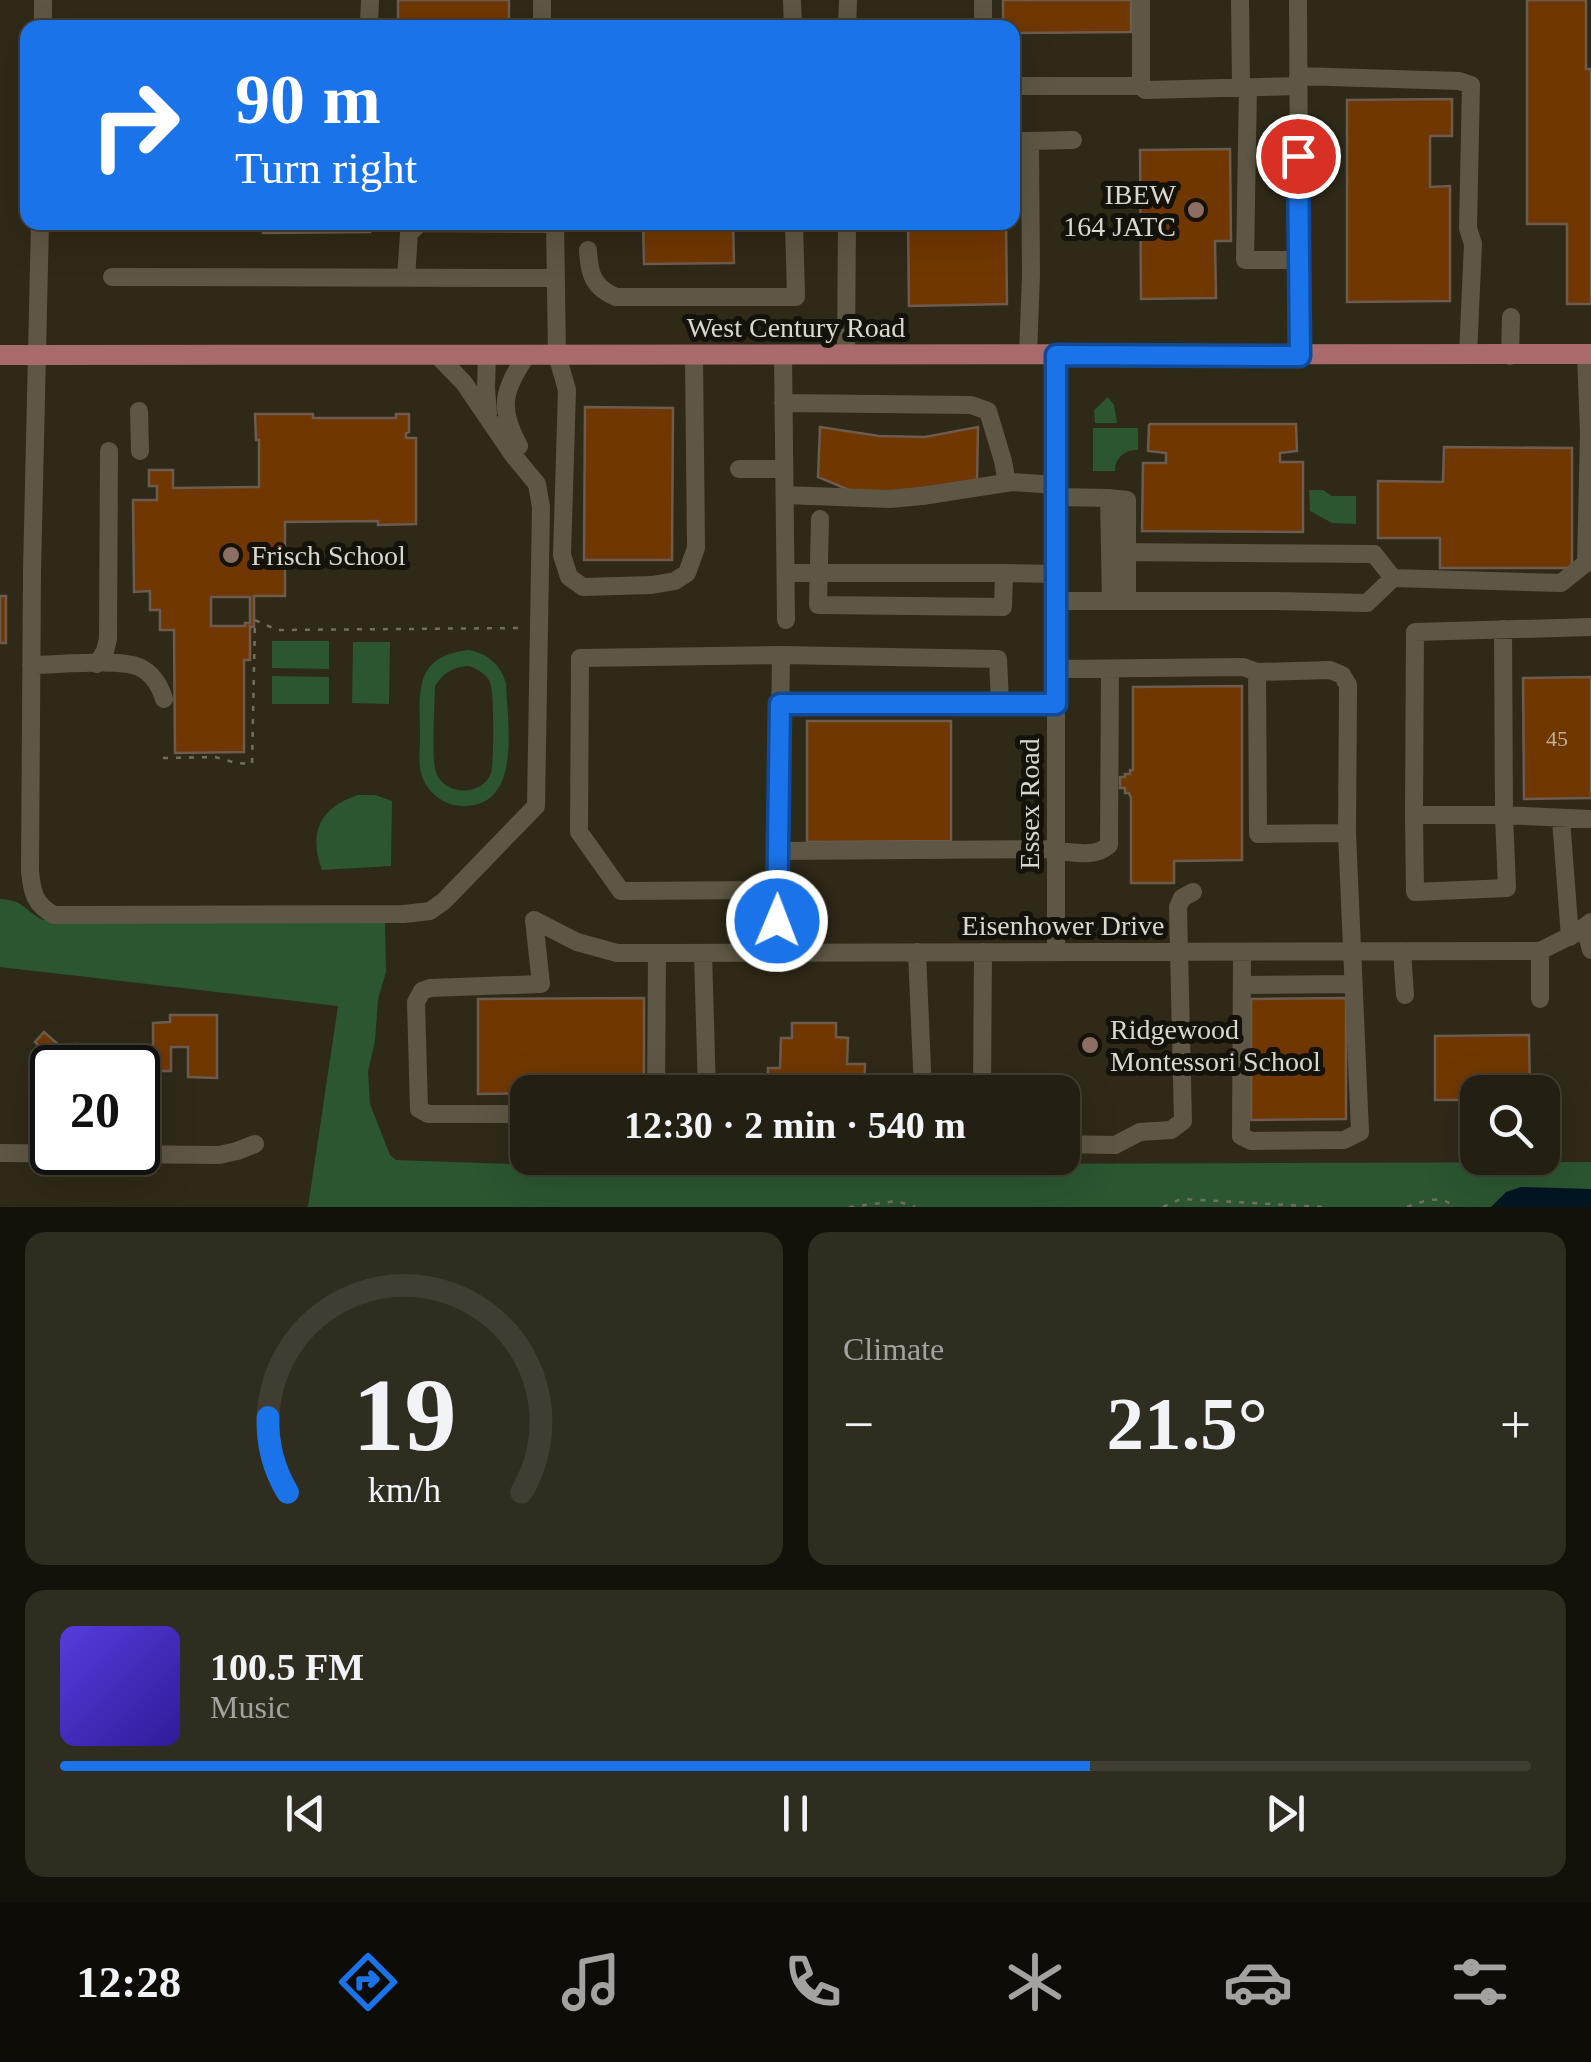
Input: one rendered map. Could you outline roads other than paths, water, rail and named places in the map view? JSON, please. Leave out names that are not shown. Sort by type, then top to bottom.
[{"type":"main road","name":"West Century Road","points":[[0,355],[1589,354]]},
{"type":"street","points":[[1141,86],[1142,0]]},
{"type":"street","points":[[1240,0],[1245,260],[1299,260]]},
{"type":"street","points":[[1298,0],[1300,356]]},
{"type":"street","points":[[1020,86],[1141,86],[1145,90],[1298,81],[1460,81],[1471,85],[1468,228],[1473,244],[1468,356]]},
{"type":"street","points":[[1028,355],[1030,280],[1021,141],[1073,140]]},
{"type":"street","points":[[40,230],[30,871],[34,898],[54,914],[430,911],[536,806],[541,507],[537,484],[464,383],[438,355]]},
{"type":"street","points":[[406,278],[411,230]]},
{"type":"street","points":[[555,230],[557,355],[567,390],[562,556],[569,577],[583,586],[652,585],[675,581],[687,573],[696,548],[694,355]]},
{"type":"street","points":[[588,250],[590,274],[597,286],[616,298],[796,297],[794,230]]},
{"type":"street","points":[[846,355],[847,230]]},
{"type":"street","points":[[112,277],[556,278]]},
{"type":"street","points":[[1510,316],[1510,356]]},
{"type":"street","points":[[1056,601],[1368,603],[1393,578],[1561,583],[1586,563],[1589,354]]},
{"type":"street","points":[[487,355],[490,422]]},
{"type":"street","points":[[527,355],[516,370],[504,407],[529,474]]},
{"type":"street","points":[[783,355],[786,620]]},
{"type":"street","name":"Essex Road","points":[[1056,355],[1056,952]]},
{"type":"street","points":[[784,403],[972,405],[988,411],[1006,483]]},
{"type":"street","points":[[140,411],[140,451]]},
{"type":"street","points":[[97,664],[106,651],[108,638],[109,451]]},
{"type":"street","points":[[740,469],[784,469]]},
{"type":"street","points":[[785,495],[890,498],[1006,483],[1109,498],[1119,552],[1119,601]]},
{"type":"street","points":[[820,519],[818,605],[1003,607],[1004,573]]},
{"type":"street","points":[[1119,552],[1374,554],[1393,578]]},
{"type":"street","points":[[786,572],[1056,574]]},
{"type":"street","points":[[1503,630],[1508,888],[1416,892],[1415,632],[1591,627]]},
{"type":"street","points":[[777,953],[781,655]]},
{"type":"street","points":[[777,890],[621,891],[578,832],[580,658],[781,655],[998,659],[1000,703]]},
{"type":"street","points":[[31,665],[120,664],[139,668],[156,682],[164,699]]},
{"type":"street","points":[[1056,669],[1243,667],[1257,672],[1330,670],[1342,675],[1348,691],[1347,833],[1360,1132],[1344,1140],[1251,1141],[1242,1136],[1242,952]]},
{"type":"street","points":[[778,851],[1100,852],[1109,845],[1110,670]]},
{"type":"street","points":[[1257,672],[1258,834],[1347,833]]},
{"type":"street","points":[[780,704],[1056,704]]},
{"type":"street","points":[[1414,815],[1591,819]]},
{"type":"street","points":[[1562,819],[1582,928],[1591,950]]},
{"type":"street","points":[[1080,1144],[1115,1145],[1140,1132],[1171,1130],[1183,1121],[1179,901],[1193,892]]},
{"type":"street","name":"Eisenhower Drive","points":[[510,1114],[428,1114],[419,1109],[416,1002],[422,991],[430,988],[542,984],[534,920],[577,942],[617,953],[656,954],[1540,951],[1582,928]]},
{"type":"street","points":[[1402,951],[1404,995]]},
{"type":"street","points":[[1540,951],[1540,999]]},
{"type":"street","points":[[918,952],[922,1075]]},
{"type":"street","points":[[982,1075],[983,952]]},
{"type":"street","points":[[703,953],[707,1075]]},
{"type":"street","points":[[656,954],[656,1075]]},
{"type":"street","points":[[1242,985],[1352,984]]},
{"type":"street","points":[[0,1153],[220,1155],[255,1144]]},
{"type":"water","points":[[1521,1187],[1591,1189],[1591,1207],[1491,1207],[1506,1192]]},
{"type":"place","name":"IBEW 164 JATC","points":[[1196,210]]},
{"type":"place","name":"Frisch School","points":[[231,555]]},
{"type":"place","name":"Ridgewood Montessori School","points":[[1090,1045]]}]
